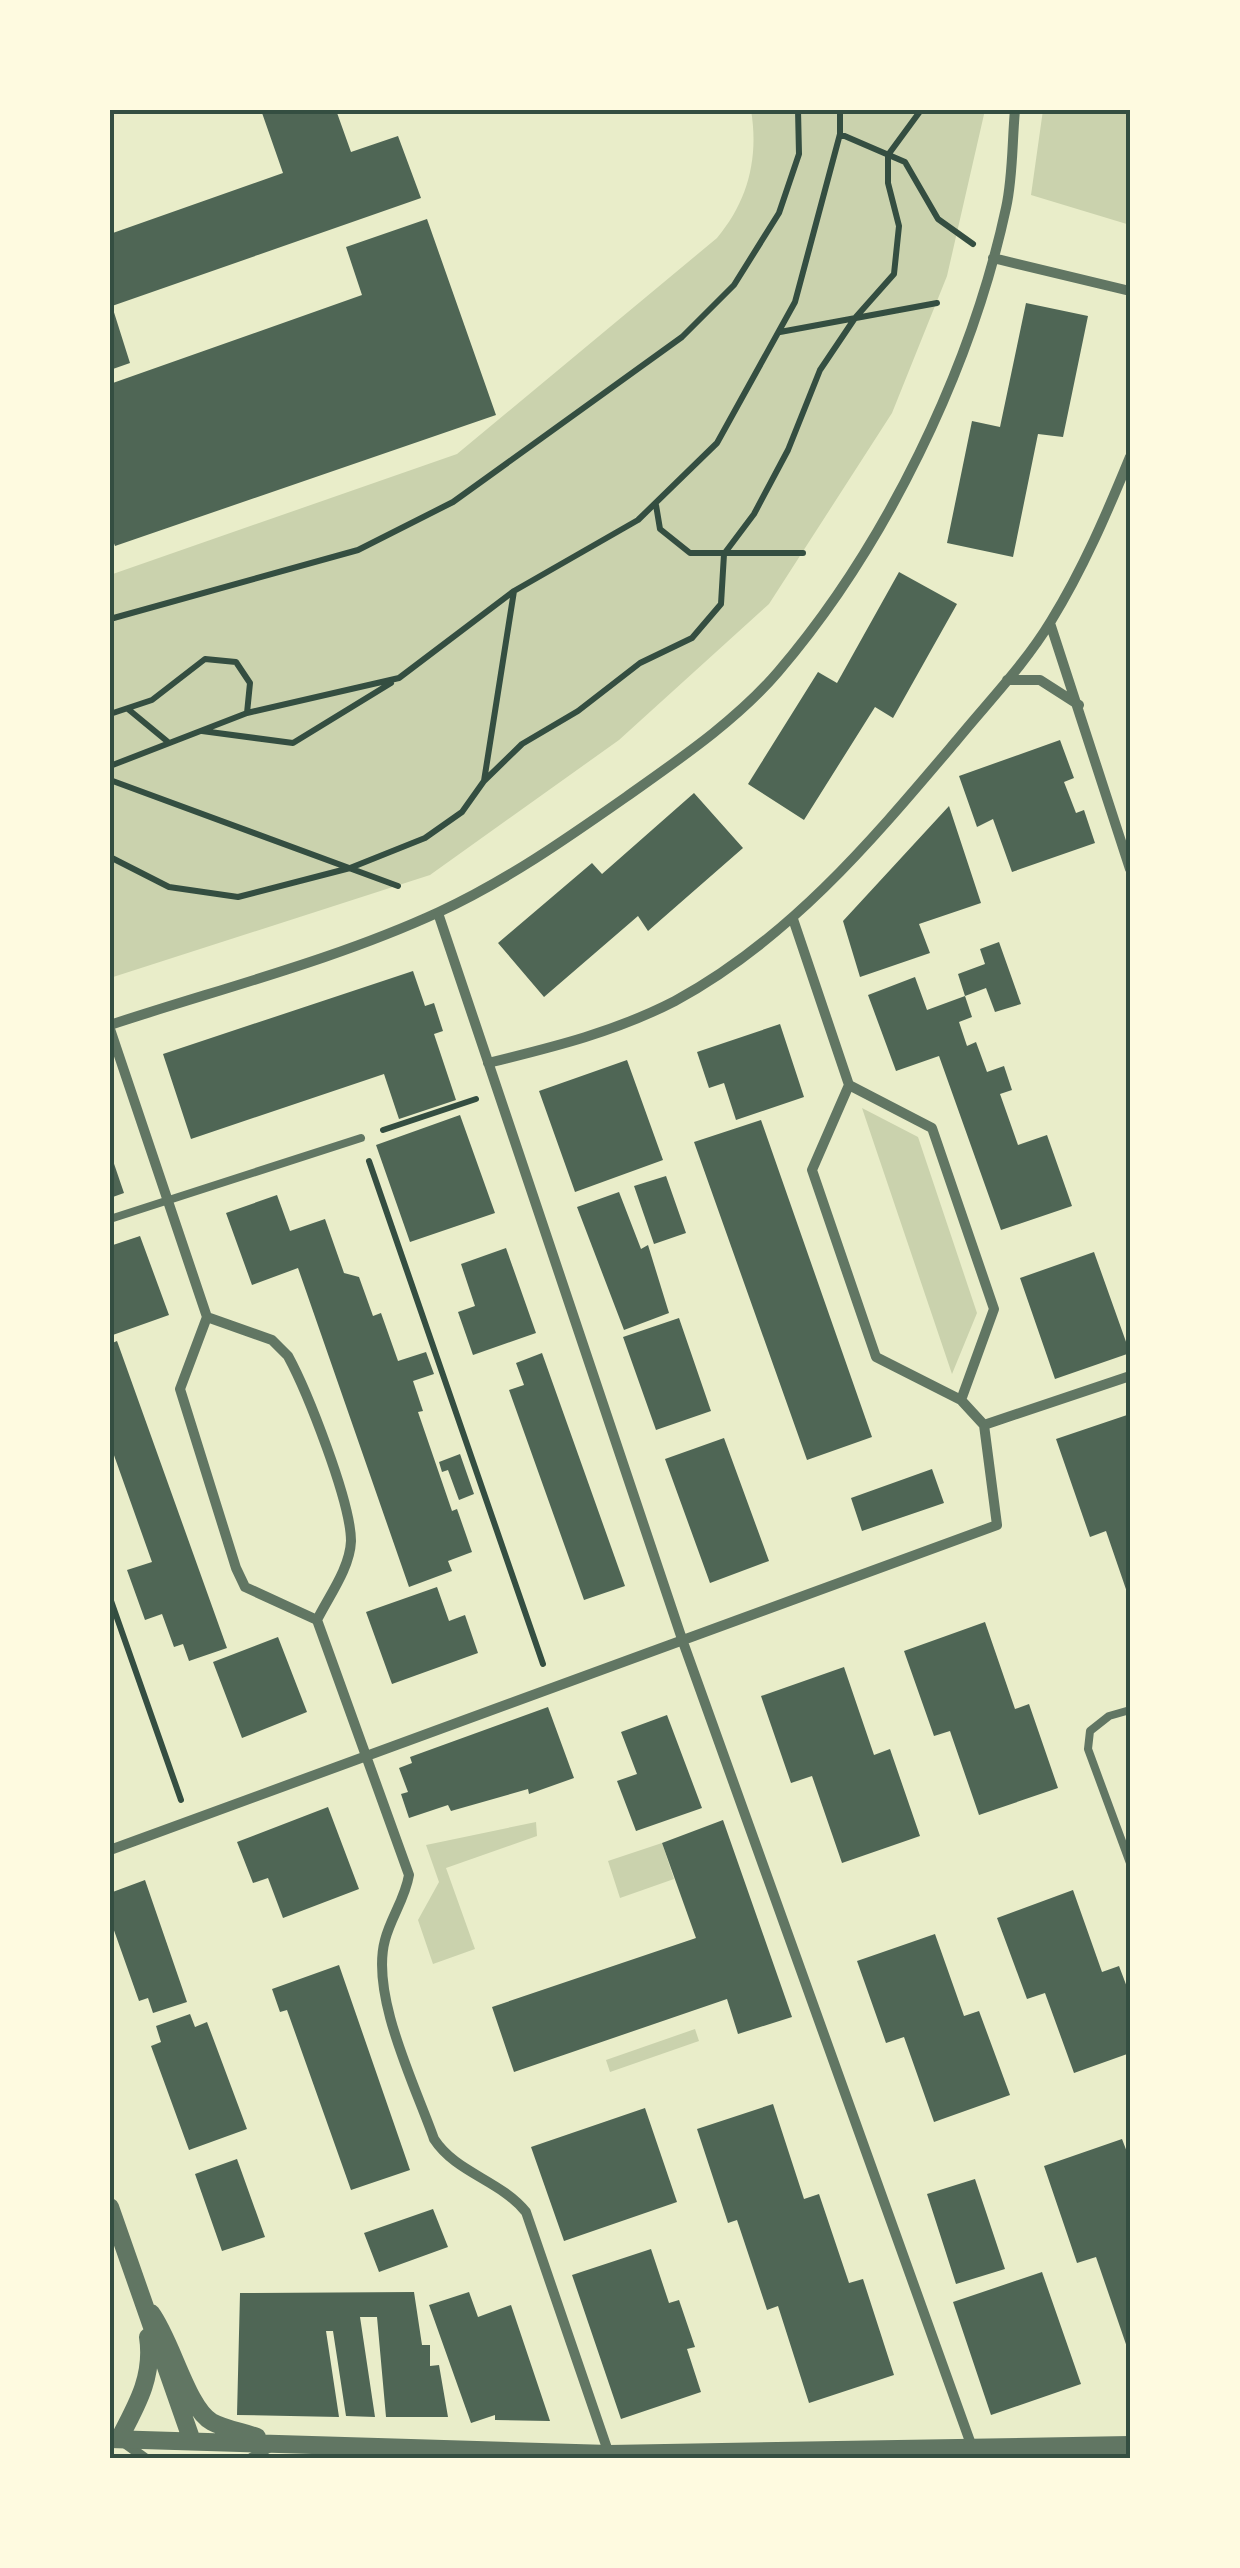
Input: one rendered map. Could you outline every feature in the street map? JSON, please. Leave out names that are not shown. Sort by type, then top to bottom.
[{"type":"street","points":[[608,2454],[526,2212],[512,2195],[443,2154],[434,2139],[381,1983],[385,1939],[406,1894],[409,1875],[317,1620],[245,1588],[236,1568],[185,1416],[180,1389],[207,1317],[110,1027],[438,913],[506,878],[690,752],[776,675],[899,501],[975,319],[993,258],[1007,204],[1014,110]]},
{"type":"street","points":[[993,258],[1130,291]]},
{"type":"street","points":[[488,1063],[592,1038],[673,1002],[746,958],[793,919],[852,862],[1008,680],[1050,623],[1088,553],[1130,457]]},
{"type":"street","points":[[1050,623],[1130,869]]},
{"type":"street","points":[[1008,680],[1040,680],[1079,705]]},
{"type":"street","points":[[438,913],[683,1642],[972,2447]]},
{"type":"street","points":[[110,1850],[998,1525],[984,1425],[961,1400],[876,1357],[812,1170],[849,1085],[793,919]]},
{"type":"street","points":[[849,1085],[932,1128],[994,1309],[961,1400]]},
{"type":"street","points":[[207,1317],[272,1340],[297,1373],[346,1512],[351,1542],[346,1564],[317,1620]]},
{"type":"street","points":[[984,1425],[1130,1376]]},
{"type":"street","points":[[110,2206],[193,2450]]},
{"type":"street","points":[[142,2302],[168,2336],[192,2400],[210,2421],[276,2444]]},
{"type":"street","points":[[114,2439],[143,2394],[150,2356],[142,2302]]},
{"type":"street","points":[[114,2439],[193,2450],[276,2444],[608,2454],[972,2447],[1108,2452],[1130,2445]]},
{"type":"street","points":[[114,2439],[145,2458]]},
{"type":"street","points":[[251,2458],[276,2444]]},
{"type":"lane","points":[[110,1219],[361,1138]]},
{"type":"lane","points":[[1130,1710],[1109,1716],[1090,1731],[1088,1749],[1130,1863]]},
{"type":"path","points":[[110,620],[358,550],[453,502],[682,337],[734,286],[780,213],[799,154],[798,110]]},
{"type":"path","points":[[195,730],[293,744],[399,678],[514,591],[638,520],[717,443],[795,302],[840,134],[840,110]]},
{"type":"path","points":[[110,857],[170,887],[238,896],[350,868],[425,838],[462,812],[484,781],[522,744],[578,711],[640,663],[692,638],[722,604],[724,554],[754,514],[788,450],[820,370],[855,318],[894,274],[900,226],[888,183],[888,155],[921,110]]},
{"type":"path","points":[[840,134],[906,162],[938,220],[993,258]]},
{"type":"path","points":[[779,332],[937,303]]},
{"type":"path","points":[[655,503],[660,529],[690,554],[803,553]]},
{"type":"path","points":[[484,781],[514,591]]},
{"type":"path","points":[[110,714],[152,700],[205,659],[236,662],[250,683],[247,714]]},
{"type":"path","points":[[110,766],[195,730],[247,714],[399,678]]},
{"type":"path","points":[[127,708],[168,742]]},
{"type":"path","points":[[110,780],[398,886]]},
{"type":"path","points":[[498,1092],[361,1138],[551,1689]]},
{"type":"path","points":[[110,1598],[188,1821]]},
{"type":"green space","points":[[751,110],[985,110],[947,276],[892,413],[769,604],[619,740],[430,875],[110,978],[110,575],[457,454],[717,238],[737,209],[749,178],[753,145]]},
{"type":"green space","points":[[1043,110],[1130,110],[1130,225],[1031,195]]},
{"type":"green space","points":[[862,1108],[918,1137],[977,1313],[952,1374]]},
{"type":"green space","points":[[536,1822],[537,1836],[446,1868],[475,1949],[433,1964],[418,1920],[439,1882],[426,1845]]},
{"type":"green space","points":[[662,1843],[674,1879],[620,1898],[608,1861]]},
{"type":"green space","points":[[695,2029],[699,2041],[610,2072],[606,2060]]},
{"type":"building","points":[[261,110],[336,110],[351,152],[398,136],[421,198],[112,306],[130,363],[110,370],[110,234],[283,173]]},
{"type":"building","points":[[427,219],[496,415],[115,546],[110,533],[110,384],[362,295],[346,247]]},
{"type":"building","points":[[1026,303],[1088,316],[1063,437],[1038,434],[1013,557],[947,543],[972,421],[1000,427]]},
{"type":"building","points":[[899,572],[957,604],[893,718],[875,707],[804,820],[748,784],[818,672],[837,683]]},
{"type":"building","points":[[1060,740],[1074,778],[1064,782],[1076,813],[1084,810],[1095,843],[1012,872],[993,819],[977,827],[959,776]]},
{"type":"building","points":[[694,793],[743,848],[648,931],[638,916],[544,997],[498,943],[592,863],[602,874]]},
{"type":"building","points":[[949,806],[981,903],[919,924],[930,953],[860,977],[843,921]]},
{"type":"building","points":[[999,942],[1021,1004],[995,1012],[986,988],[965,996],[958,974],[985,964],[980,949]]},
{"type":"building","points":[[413,971],[425,1006],[434,1003],[443,1031],[434,1034],[456,1100],[399,1119],[384,1074],[191,1139],[163,1054]]},
{"type":"building","points":[[915,977],[927,1010],[965,996],[972,1017],[959,1022],[967,1046],[976,1042],[987,1072],[1004,1066],[1012,1090],[1000,1094],[1018,1145],[1047,1135],[1072,1206],[1001,1230],[939,1056],[896,1071],[868,995]]},
{"type":"building","points":[[780,1024],[804,1097],[736,1120],[724,1083],[709,1088],[697,1052]]},
{"type":"building","points":[[627,1060],[663,1160],[575,1192],[539,1091]]},
{"type":"building","points":[[460,1115],[495,1213],[410,1242],[376,1145]]},
{"type":"building","points":[[761,1120],[872,1437],[807,1460],[694,1142]]},
{"type":"building","points":[[110,1152],[124,1193],[110,1198]]},
{"type":"building","points":[[666,1176],[686,1233],[654,1244],[634,1186]]},
{"type":"building","points":[[619,1192],[641,1249],[648,1245],[669,1313],[624,1330],[577,1207]]},
{"type":"building","points":[[277,1195],[290,1231],[325,1219],[344,1273],[359,1277],[373,1316],[381,1313],[398,1361],[426,1352],[434,1374],[413,1381],[423,1411],[418,1412],[452,1511],[457,1509],[472,1552],[448,1561],[452,1571],[409,1587],[298,1268],[252,1285],[226,1213]]},
{"type":"building","points":[[140,1236],[169,1315],[110,1336],[110,1246]]},
{"type":"building","points":[[506,1248],[536,1333],[473,1355],[458,1312],[475,1306],[461,1264]]},
{"type":"building","points":[[1094,1252],[1130,1353],[1055,1379],[1020,1278]]},
{"type":"building","points":[[679,1318],[711,1411],[656,1430],[623,1337]]},
{"type":"building","points":[[117,1341],[227,1648],[189,1661],[183,1644],[174,1647],[162,1614],[145,1620],[127,1570],[152,1562],[110,1444],[110,1344]]},
{"type":"building","points":[[542,1353],[625,1586],[584,1600],[509,1390],[524,1385],[516,1363]]},
{"type":"building","points":[[1130,1414],[1129,1598],[1106,1531],[1090,1537],[1056,1439]]},
{"type":"building","points":[[724,1438],[769,1561],[710,1583],[665,1459]]},
{"type":"building","points":[[460,1454],[474,1494],[459,1500],[448,1470],[442,1472],[439,1462]]},
{"type":"building","points":[[932,1469],[944,1503],[862,1531],[851,1498]]},
{"type":"building","points":[[437,1587],[449,1621],[465,1615],[478,1653],[392,1684],[366,1612]]},
{"type":"building","points":[[985,1622],[1015,1709],[1029,1704],[1058,1788],[979,1815],[950,1731],[934,1736],[904,1651]]},
{"type":"building","points":[[278,1637],[307,1712],[242,1738],[213,1662]]},
{"type":"building","points":[[844,1667],[874,1755],[890,1749],[920,1836],[842,1863],[812,1776],[791,1783],[761,1696]]},
{"type":"building","points":[[548,1707],[574,1778],[529,1794],[528,1789],[451,1811],[448,1805],[409,1818],[401,1794],[408,1792],[399,1768],[412,1763],[410,1757]]},
{"type":"building","points":[[667,1715],[702,1808],[636,1831],[617,1781],[637,1774],[621,1732]]},
{"type":"building","points":[[328,1807],[359,1889],[283,1918],[268,1878],[253,1883],[237,1842]]},
{"type":"building","points":[[723,1820],[792,2017],[738,2034],[727,1999],[514,2072],[492,2007],[696,1938],[662,1843]]},
{"type":"building","points":[[145,1880],[187,2002],[153,2013],[148,1998],[139,2001],[110,1919],[110,1893]]},
{"type":"building","points":[[1073,1890],[1102,1972],[1119,1966],[1130,1995],[1130,2053],[1074,2073],[1045,1993],[1027,1999],[997,1918]]},
{"type":"building","points":[[935,1934],[964,2016],[979,2011],[1010,2095],[934,2122],[904,2037],[886,2043],[857,1961]]},
{"type":"building","points":[[339,1965],[410,2170],[351,2190],[287,2010],[280,2012],[272,1989]]},
{"type":"building","points":[[190,2014],[195,2027],[207,2022],[247,2129],[189,2150],[151,2046],[161,2042],[156,2026]]},
{"type":"building","points":[[773,2104],[804,2199],[819,2194],[849,2283],[863,2279],[894,2375],[809,2403],[778,2306],[767,2310],[737,2220],[728,2223],[697,2129]]},
{"type":"building","points":[[645,2108],[677,2202],[564,2241],[531,2147]]},
{"type":"building","points":[[1122,2139],[1130,2160],[1129,2353],[1096,2257],[1077,2263],[1044,2166]]},
{"type":"building","points":[[237,2159],[265,2237],[222,2251],[195,2174]]},
{"type":"building","points":[[975,2179],[1005,2269],[956,2284],[927,2194]]},
{"type":"building","points":[[433,2209],[448,2247],[379,2272],[364,2233]]},
{"type":"building","points":[[651,2249],[669,2303],[679,2300],[695,2347],[687,2349],[701,2392],[621,2419],[572,2275]]},
{"type":"building","points":[[1042,2272],[1081,2384],[991,2415],[953,2302]]},
{"type":"building","points":[[414,2292],[422,2345],[430,2345],[430,2366],[439,2365],[448,2417],[386,2417],[377,2317],[360,2317],[375,2417],[346,2416],[333,2331],[326,2331],[339,2417],[237,2415],[240,2293]]},
{"type":"building","points":[[469,2292],[478,2317],[511,2305],[550,2421],[495,2420],[495,2415],[471,2423],[429,2305]]}]
